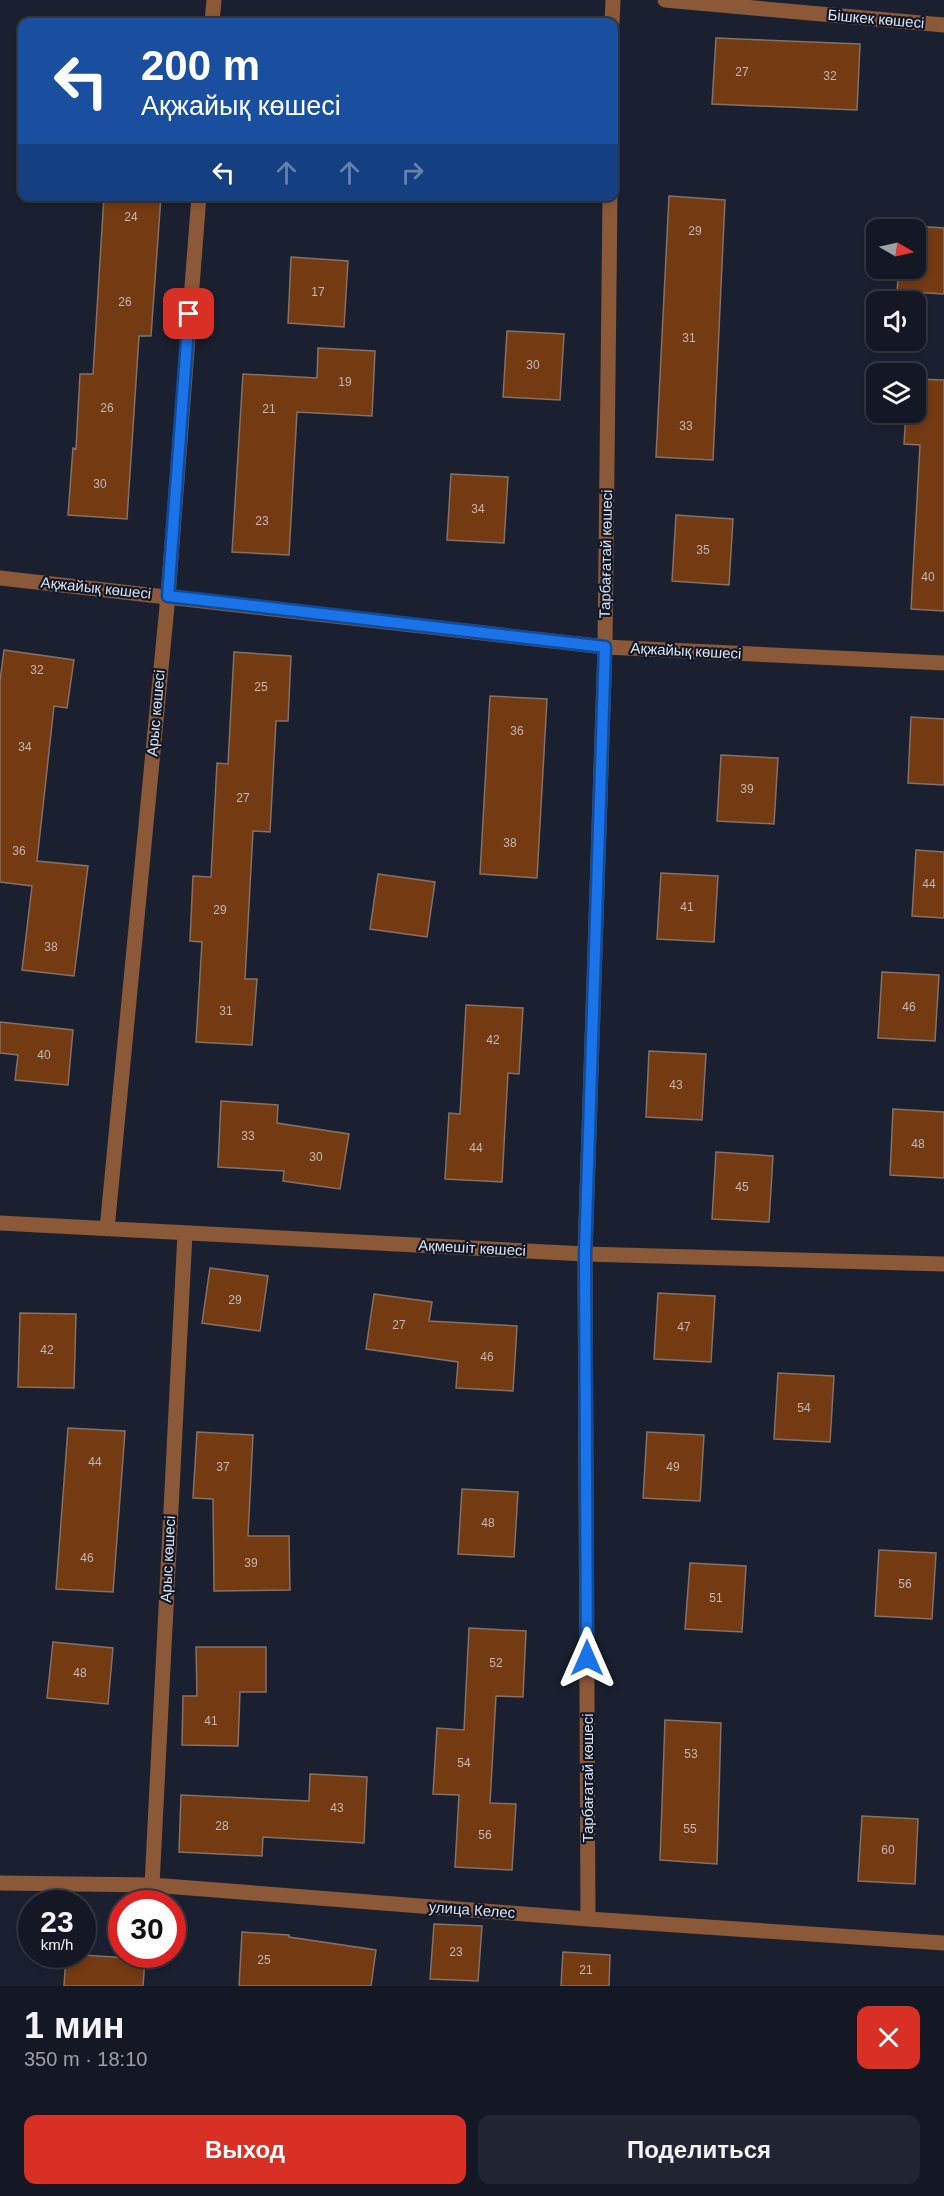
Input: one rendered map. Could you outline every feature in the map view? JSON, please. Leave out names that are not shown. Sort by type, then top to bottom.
[{"type":"street","points":[[212,18],[214,0]]},
{"type":"street","points":[[612,18],[613,0]]},
{"type":"street","name":"Бішкек көшесі","points":[[665,0],[944,25]]},
{"type":"street","name":"Арыс көшесі","points":[[107,1229],[168,596],[198,201]]},
{"type":"street","name":"Тарбағатай көшесі","points":[[588,1920],[585,1254],[605,647],[610,201]]},
{"type":"street","name":"Ақжайық көшесі","points":[[0,578],[605,647],[944,663]]},
{"type":"street","name":"Ақмешіт көшесі","points":[[0,1223],[585,1254],[944,1264]]},
{"type":"street","name":"Арыс көшесі","points":[[152,1885],[185,1233]]},
{"type":"street","name":"улица Келеc","points":[[0,1883],[152,1885],[588,1920],[944,1943]]},
{"type":"building","points":[[716,38],[860,44],[857,110],[712,104]]},
{"type":"building","points":[[669,196],[725,200],[713,460],[656,457]]},
{"type":"building","points":[[104,201],[161,201],[151,336],[139,336],[127,519],[68,515],[73,448],[76,449],[80,374],[93,374]]},
{"type":"building","points":[[926,227],[944,228],[944,294],[926,293],[926,291],[897,291],[898,279],[926,279]]},
{"type":"building","points":[[291,257],[348,261],[344,327],[288,323]]},
{"type":"building","points":[[507,331],[564,334],[560,400],[503,397]]},
{"type":"building","points":[[318,348],[375,351],[372,416],[297,412],[289,555],[232,552],[243,374],[317,378]]},
{"type":"building","points":[[926,379],[944,380],[944,611],[911,609],[920,445],[904,444],[905,423],[926,423]]},
{"type":"building","points":[[451,474],[508,477],[504,543],[447,540]]},
{"type":"building","points":[[676,515],[733,519],[729,585],[672,581]]},
{"type":"building","points":[[4,650],[74,660],[67,708],[54,706],[37,861],[88,866],[74,976],[22,970],[32,886],[0,882],[0,681]]},
{"type":"building","points":[[234,652],[291,656],[288,721],[276,721],[270,832],[253,831],[245,979],[257,979],[252,1045],[196,1042],[202,942],[190,941],[193,876],[211,877],[217,763],[228,764]]},
{"type":"building","points":[[490,696],[547,699],[537,878],[480,874]]},
{"type":"building","points":[[911,717],[944,719],[944,785],[908,783]]},
{"type":"building","points":[[721,755],[778,758],[774,824],[717,821]]},
{"type":"building","points":[[916,850],[944,852],[944,918],[912,916]]},
{"type":"building","points":[[661,873],[718,876],[714,942],[657,939]]},
{"type":"building","points":[[378,874],[435,882],[427,937],[370,929]]},
{"type":"building","points":[[882,972],[939,975],[935,1041],[878,1038]]},
{"type":"building","points":[[466,1005],[523,1008],[519,1074],[508,1073],[502,1182],[445,1179],[449,1113],[460,1114]]},
{"type":"building","points":[[0,1022],[73,1030],[68,1085],[15,1080],[18,1055],[0,1053]]},
{"type":"building","points":[[649,1051],[706,1054],[702,1120],[646,1117]]},
{"type":"building","points":[[221,1101],[278,1105],[277,1123],[349,1134],[340,1189],[283,1181],[284,1171],[218,1167]]},
{"type":"building","points":[[893,1109],[944,1112],[944,1178],[890,1175]]},
{"type":"building","points":[[716,1152],[773,1156],[769,1222],[712,1219]]},
{"type":"building","points":[[210,1268],[268,1276],[260,1331],[202,1323]]},
{"type":"building","points":[[658,1293],[715,1296],[711,1362],[654,1359]]},
{"type":"building","points":[[374,1294],[432,1302],[429,1321],[517,1326],[513,1391],[456,1388],[458,1362],[366,1349]]},
{"type":"building","points":[[20,1313],[76,1314],[74,1388],[18,1387]]},
{"type":"building","points":[[778,1373],[834,1376],[830,1442],[774,1439]]},
{"type":"building","points":[[68,1428],[125,1431],[113,1592],[56,1589]]},
{"type":"building","points":[[197,1432],[253,1435],[248,1536],[289,1536],[290,1590],[214,1591],[213,1499],[193,1498]]},
{"type":"building","points":[[647,1432],[704,1435],[700,1501],[643,1498]]},
{"type":"building","points":[[462,1489],[518,1492],[514,1557],[458,1554]]},
{"type":"building","points":[[879,1550],[936,1553],[932,1619],[875,1616]]},
{"type":"building","points":[[690,1563],[746,1566],[742,1632],[685,1629]]},
{"type":"building","points":[[469,1628],[526,1631],[523,1697],[496,1696],[490,1803],[516,1804],[512,1870],[455,1867],[459,1795],[433,1794],[437,1728],[464,1730]]},
{"type":"building","points":[[53,1642],[113,1648],[108,1704],[47,1698]]},
{"type":"building","points":[[196,1647],[266,1647],[266,1692],[240,1692],[238,1746],[182,1745],[183,1696],[197,1696]]},
{"type":"building","points":[[665,1720],[721,1723],[717,1864],[660,1860]]},
{"type":"building","points":[[310,1774],[367,1777],[364,1843],[263,1837],[262,1856],[179,1852],[181,1795],[309,1801]]},
{"type":"building","points":[[862,1816],[918,1819],[915,1884],[858,1881]]},
{"type":"building","points":[[434,1924],[482,1926],[478,1981],[430,1979]]},
{"type":"building","points":[[242,1932],[289,1935],[289,1937],[376,1950],[371,1986],[239,1986]]},
{"type":"building","points":[[563,1952],[610,1955],[609,1986],[561,1986]]},
{"type":"building","points":[[96,1956],[108,1957],[108,1968],[144,1968],[143,1986],[64,1986],[65,1968],[96,1968]]},
{"type":"route","points":[[189,314],[168,596],[605,647],[585,1254],[587,1658]]}]
